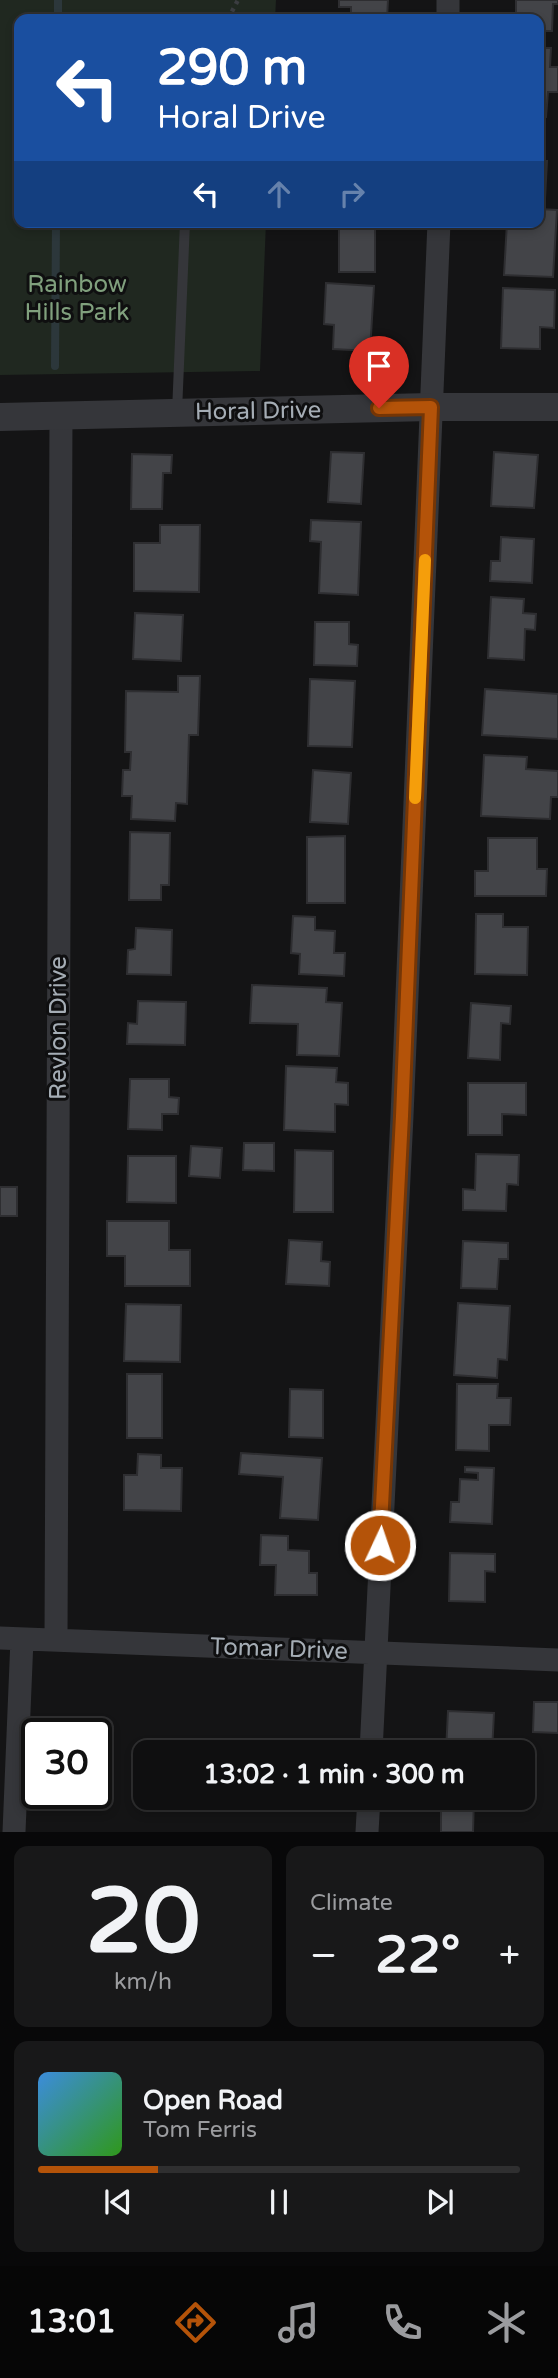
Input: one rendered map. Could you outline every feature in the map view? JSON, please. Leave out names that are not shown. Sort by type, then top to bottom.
[{"type":"street","points":[[371,1740],[402,1116],[439,228]]},
{"type":"street","name":"Horal Drive","points":[[0,417],[431,407],[558,407]]},
{"type":"street","name":"Revlon Drive","points":[[56,1640],[61,416]]},
{"type":"street","points":[[11,1638],[14,1832]]},
{"type":"street","name":"Tomar Drive","points":[[11,1638],[558,1660]]},
{"type":"street","points":[[367,1832],[368,1810]]},
{"type":"lane","points":[[177,413],[185,228]]},
{"type":"green space","name":"Rainbow Hills Park","points":[[0,0],[276,0],[275,14],[14,14],[14,228],[266,228],[260,371],[0,375]]},
{"type":"building","points":[[339,0],[388,0],[387,14],[351,14],[351,7],[339,7]]},
{"type":"building","points":[[516,0],[558,0],[558,4],[553,4],[552,31],[544,31],[544,14],[516,14]]},
{"type":"building","points":[[544,48],[551,48],[550,67],[558,67],[558,92],[548,92],[546,117]]},
{"type":"building","points":[[544,161],[547,161],[545,199]]},
{"type":"building","points":[[544,209],[557,210],[553,277],[504,275],[507,228],[544,228]]},
{"type":"building","points":[[339,228],[375,228],[375,272],[339,272]]},
{"type":"building","points":[[326,283],[374,286],[370,351],[333,349],[334,325],[324,324]]},
{"type":"building","points":[[503,288],[555,290],[554,328],[540,327],[540,349],[501,348]]},
{"type":"building","points":[[331,452],[364,453],[361,504],[328,502]]},
{"type":"building","points":[[494,452],[538,455],[534,508],[491,506]]},
{"type":"building","points":[[132,454],[172,455],[171,473],[163,473],[162,509],[131,509]]},
{"type":"building","points":[[311,520],[361,522],[358,595],[319,593],[321,542],[310,541]]},
{"type":"building","points":[[160,525],[200,525],[199,592],[134,591],[134,543],[160,543]]},
{"type":"building","points":[[501,537],[534,539],[532,583],[490,581],[491,561],[500,561]]},
{"type":"building","points":[[491,597],[524,599],[523,613],[536,614],[535,630],[525,629],[524,660],[488,658]]},
{"type":"building","points":[[135,613],[183,615],[181,661],[133,659]]},
{"type":"building","points":[[315,622],[349,622],[349,644],[358,645],[357,666],[314,665]]},
{"type":"building","points":[[178,676],[200,676],[198,735],[189,735],[187,804],[176,803],[175,821],[131,819],[132,796],[122,796],[123,770],[130,770],[131,752],[125,752],[126,691],[178,692]]},
{"type":"building","points":[[310,679],[355,681],[352,747],[308,746]]},
{"type":"building","points":[[485,689],[558,694],[558,739],[482,735]]},
{"type":"building","points":[[484,755],[527,757],[526,769],[558,771],[558,797],[551,797],[550,819],[481,816]]},
{"type":"building","points":[[313,770],[351,773],[348,824],[310,822]]},
{"type":"building","points":[[130,832],[170,833],[169,885],[161,885],[161,900],[129,900]]},
{"type":"building","points":[[345,836],[345,903],[307,903],[307,837]]},
{"type":"building","points":[[488,838],[537,838],[537,869],[547,869],[546,896],[475,896],[475,871],[488,871]]},
{"type":"building","points":[[476,914],[503,914],[503,927],[528,927],[527,975],[475,974]]},
{"type":"building","points":[[293,916],[315,917],[315,930],[335,931],[334,953],[345,953],[344,976],[299,974],[300,954],[291,953]]},
{"type":"building","points":[[136,928],[172,930],[171,975],[127,974],[128,950],[135,949]]},
{"type":"building","points":[[252,985],[327,988],[326,1002],[342,1003],[339,1056],[297,1055],[298,1024],[250,1023]]},
{"type":"building","points":[[138,1001],[186,1002],[185,1045],[127,1044],[128,1023],[137,1024]]},
{"type":"building","points":[[471,1003],[511,1006],[510,1024],[501,1023],[500,1060],[468,1058]]},
{"type":"building","points":[[286,1066],[337,1068],[336,1082],[348,1083],[348,1105],[335,1104],[335,1132],[284,1130]]},
{"type":"building","points":[[130,1079],[169,1079],[169,1097],[179,1098],[178,1114],[162,1114],[162,1130],[128,1129]]},
{"type":"building","points":[[468,1083],[526,1083],[526,1115],[502,1114],[502,1135],[468,1135]]},
{"type":"building","points":[[244,1143],[274,1143],[274,1171],[243,1170]]},
{"type":"building","points":[[191,1146],[222,1148],[220,1178],[189,1176]]},
{"type":"building","points":[[295,1150],[333,1151],[333,1212],[294,1212]]},
{"type":"building","points":[[476,1154],[519,1155],[518,1185],[507,1184],[506,1211],[463,1210],[463,1189],[475,1190]]},
{"type":"building","points":[[128,1156],[176,1156],[176,1203],[127,1202]]},
{"type":"building","points":[[0,1187],[17,1187],[17,1216],[0,1216]]},
{"type":"building","points":[[107,1221],[169,1221],[169,1250],[190,1250],[190,1286],[125,1286],[125,1256],[107,1256]]},
{"type":"building","points":[[289,1240],[322,1242],[321,1261],[330,1262],[329,1286],[286,1284]]},
{"type":"building","points":[[463,1241],[508,1243],[508,1259],[499,1259],[497,1289],[461,1288]]},
{"type":"building","points":[[458,1303],[510,1306],[507,1360],[498,1359],[497,1378],[454,1375]]},
{"type":"building","points":[[126,1304],[181,1305],[180,1362],[124,1361]]},
{"type":"building","points":[[127,1374],[162,1374],[162,1438],[127,1438]]},
{"type":"building","points":[[457,1384],[498,1384],[497,1398],[511,1398],[510,1425],[489,1425],[489,1451],[456,1450]]},
{"type":"building","points":[[290,1389],[323,1390],[323,1438],[289,1437]]},
{"type":"building","points":[[241,1453],[322,1458],[318,1520],[280,1518],[283,1477],[239,1474]]},
{"type":"building","points":[[138,1454],[161,1455],[161,1468],[182,1468],[181,1511],[124,1510],[124,1475],[137,1475]]},
{"type":"building","points":[[465,1467],[494,1468],[492,1524],[450,1522],[451,1502],[459,1502],[460,1479],[478,1480],[478,1473],[465,1472]]},
{"type":"building","points":[[261,1535],[288,1536],[288,1550],[309,1551],[309,1573],[317,1573],[317,1595],[275,1595],[276,1565],[260,1565]]},
{"type":"building","points":[[450,1553],[495,1554],[495,1572],[485,1571],[485,1602],[449,1601]]},
{"type":"building","points":[[534,1702],[558,1702],[558,1733],[533,1732]]},
{"type":"building","points":[[448,1711],[494,1713],[493,1740],[447,1740]]},
{"type":"building","points":[[441,1810],[474,1810],[473,1832],[441,1832]]},
{"type":"waterway","points":[[58,0],[58,14]]},
{"type":"waterway","points":[[55,366],[56,228]]},
{"type":"slow traffic","points":[[415,798],[425,560]]},
{"type":"route","points":[[379,408],[431,407],[402,1116],[380,1545]]}]
